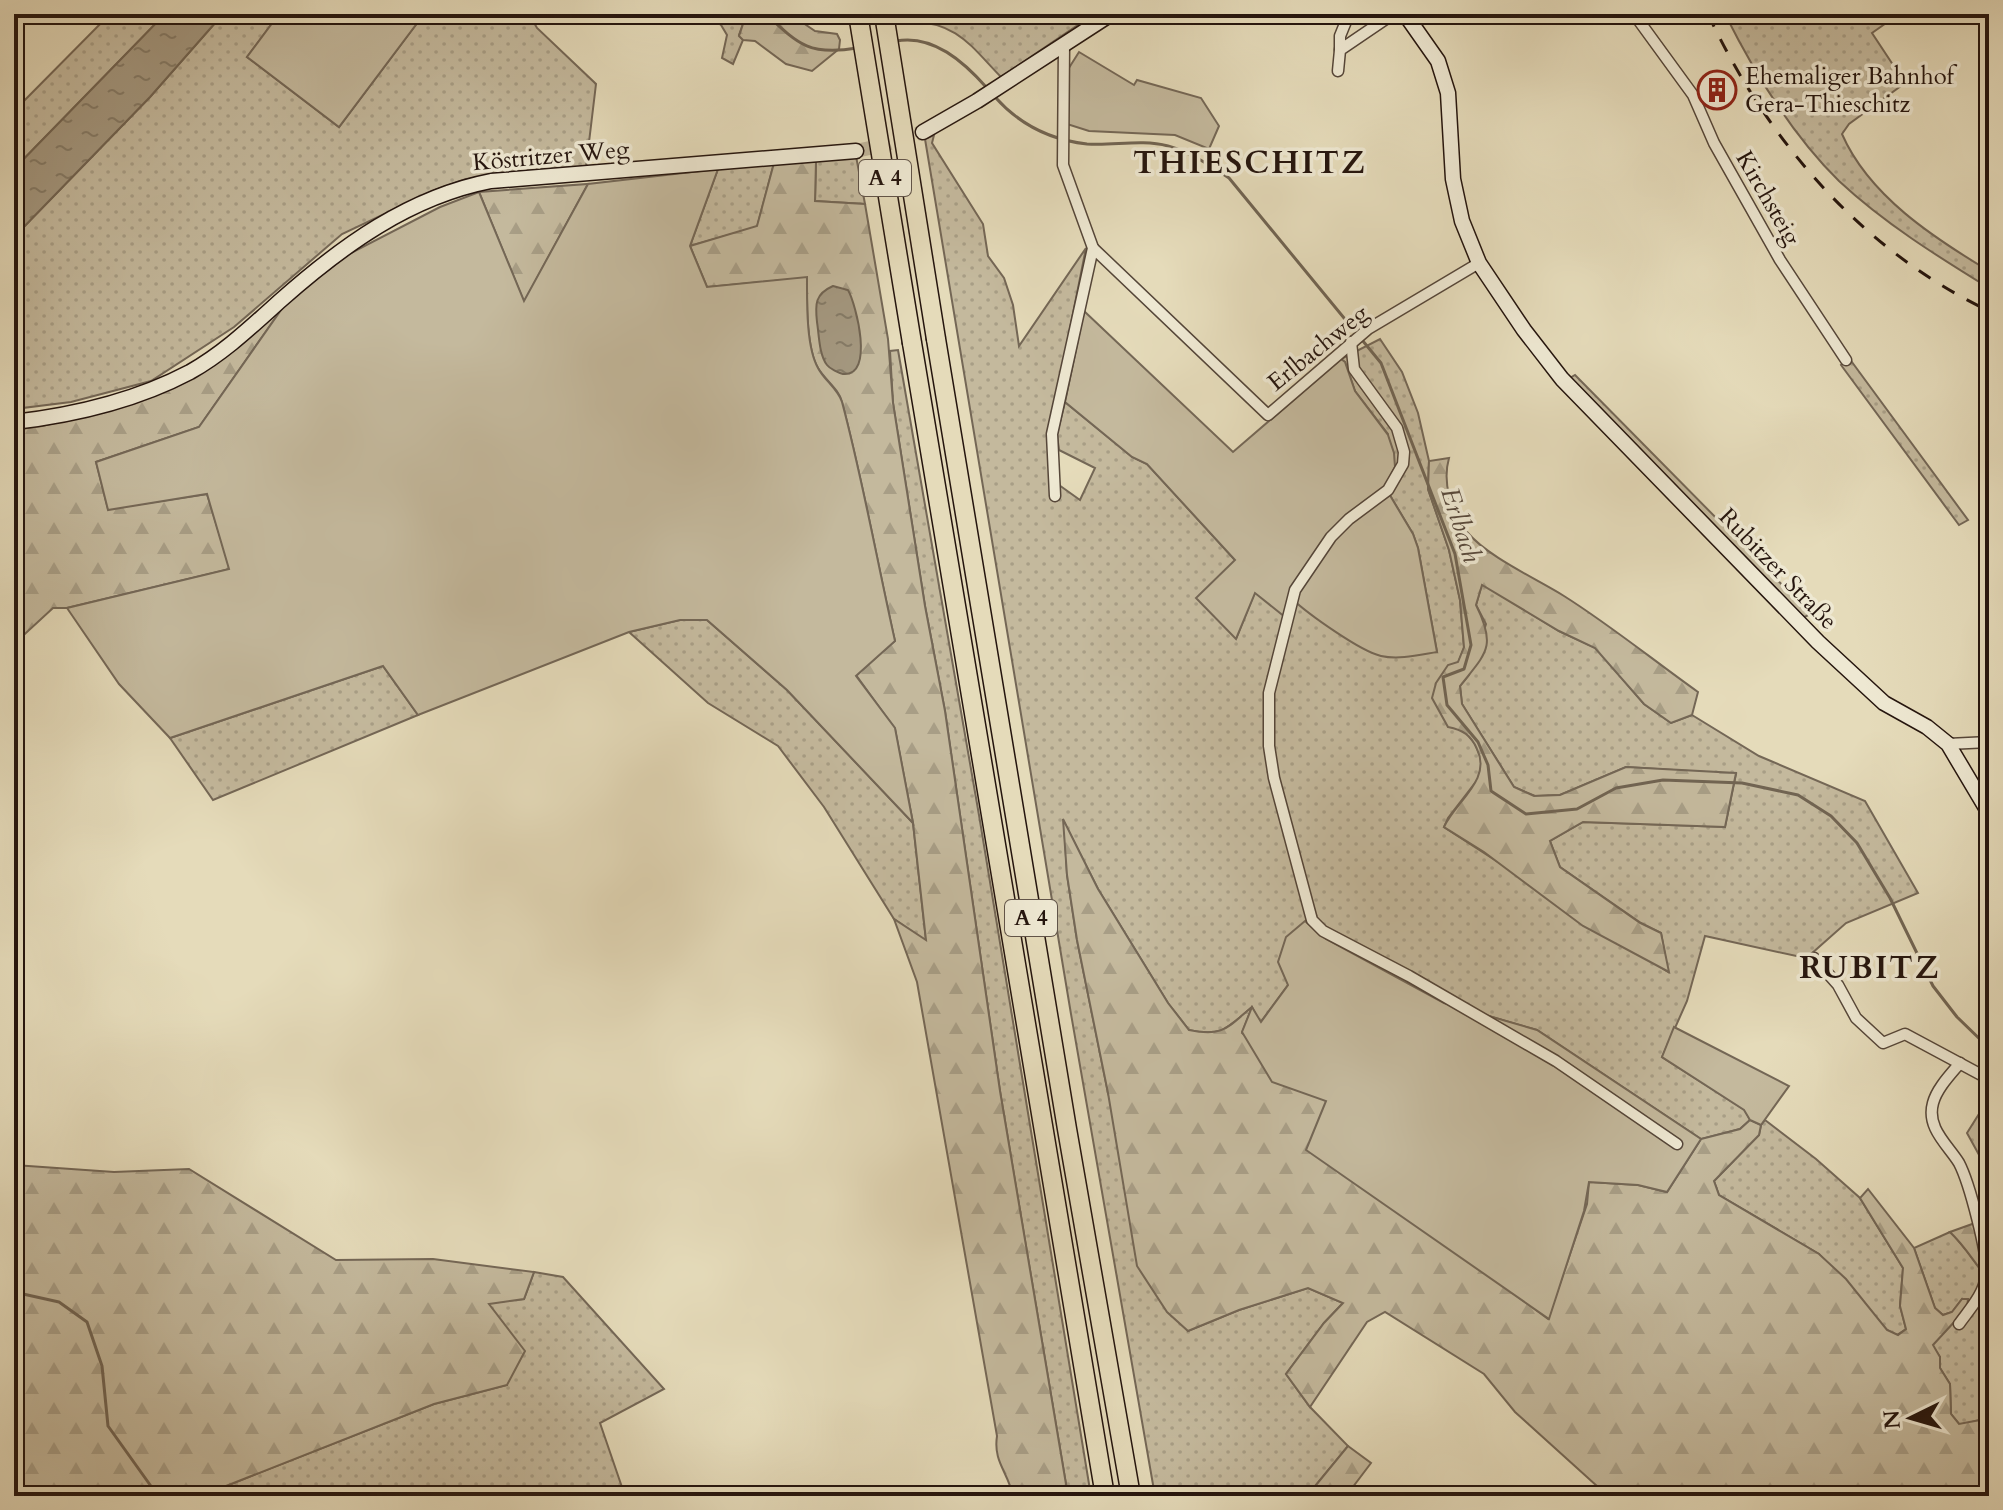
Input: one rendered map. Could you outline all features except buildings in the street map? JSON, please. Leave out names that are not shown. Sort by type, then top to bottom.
[{"type":"highway","name":"A 4","points":[[858,14],[1105,1496]]},
{"type":"highway","name":"A 4","points":[[884,14],[1028,900],[1131,1496]]},
{"type":"main road","points":[[923,132],[977,101],[1111,14]]},
{"type":"main road","name":"Rubitzer Straße","points":[[1405,14],[1438,61],[1448,93],[1453,179],[1462,221],[1479,263],[1524,330],[1562,379],[1818,642],[1884,703],[1927,727],[1948,744]]},
{"type":"main road","name":"Köstritzer Weg","points":[[14,422],[89,410],[158,387],[191,371],[221,351],[283,298],[382,222],[461,187],[491,181],[856,151]]},
{"type":"main road","points":[[1948,744],[1989,813]]},
{"type":"street","points":[[1338,71],[1340,36],[1349,14]]},
{"type":"street","points":[[1340,50],[1393,14]]},
{"type":"street","name":"Kirchsteig","points":[[1634,14],[1693,95],[1714,143],[1780,260],[1846,360]]},
{"type":"street","points":[[1055,496],[1052,434],[1093,248],[1063,165],[1064,45]]},
{"type":"street","name":"Erlbachweg","points":[[1093,248],[1268,415],[1368,329],[1479,263]]},
{"type":"street","points":[[1353,340],[1354,369],[1397,428],[1404,452],[1403,464],[1388,490],[1349,519],[1331,537],[1295,590],[1269,693],[1269,746],[1274,778],[1312,920],[1323,931],[1409,976],[1556,1061],[1677,1144]]},
{"type":"street","points":[[1948,744],[1989,742]]},
{"type":"street","points":[[1814,958],[1838,985],[1856,1018],[1883,1043],[1905,1034],[1989,1079]]},
{"type":"street","points":[[1959,1324],[1983,1287],[1986,1259],[1971,1194],[1960,1164],[1937,1134],[1932,1104],[1960,1063]]},
{"type":"green space","points":[[110,14],[165,14],[14,169],[14,111]]},
{"type":"green space","points":[[223,14],[279,14],[247,57],[339,127],[424,14],[529,14],[537,28],[596,84],[586,167],[466,179],[435,190],[342,234],[234,327],[151,381],[71,402],[14,409],[14,237],[150,97]]},
{"type":"green space","points":[[279,14],[424,14],[339,127],[247,57]]},
{"type":"green space","points":[[706,14],[733,14],[743,24],[739,35],[743,40],[733,64],[722,58],[727,35],[721,25]]},
{"type":"green space","points":[[733,14],[790,14],[815,31],[837,34],[839,49],[812,71],[786,64],[755,41],[743,40],[739,36],[743,24]]},
{"type":"green space","points":[[908,14],[1094,14],[1001,77],[961,37],[940,26],[909,21]]},
{"type":"green space","points":[[1725,14],[1899,14],[1872,33],[1905,83],[1849,124],[1842,134],[1854,156],[1886,196],[1925,229],[1989,271],[1989,288],[1893,225],[1839,181],[1805,144],[1775,102]]},
{"type":"green space","points":[[1079,52],[1134,85],[1137,80],[1201,98],[1219,126],[1209,149],[1175,135],[1089,131],[1067,124],[1067,71]]},
{"type":"green space","points":[[934,135],[932,143],[983,224],[988,256],[1004,278],[1013,305],[1019,346],[1086,248],[1049,434],[1059,485],[1080,500],[1095,468],[1059,450],[1057,434],[1065,402],[1132,457],[1147,464],[1235,560],[1236,639],[1255,592],[1291,598],[1437,652],[1418,548],[1385,487],[1388,434],[1355,391],[1345,362],[1341,359],[1380,339],[1402,372],[1418,413],[1429,461],[1428,489],[1449,550],[1460,600],[1464,648],[1458,663],[1460,686],[1469,675],[1486,624],[1476,605],[1482,584],[1559,631],[1596,648],[1644,704],[1671,723],[1692,715],[1759,756],[1865,801],[1918,893],[1846,923],[1811,954],[1801,957],[1705,936],[1687,1001],[1662,1057],[1745,1110],[1750,1120],[1740,1129],[1701,1139],[1537,1030],[1444,1003],[1326,939],[1306,921],[1288,985],[1260,1023],[1252,1007],[1224,1029],[1210,1032],[1189,1030],[1168,1003],[1098,889],[1064,822],[1067,875],[1077,940],[1108,1093],[1188,1331],[1239,1310],[1308,1288],[1343,1303],[1286,1374],[1310,1407],[1348,1446],[1307,1496],[1155,1496],[925,139]],"holes":[[[1460,689],[1462,704],[1514,787],[1535,796],[1560,795],[1626,767],[1736,774],[1725,827],[1583,822],[1550,841],[1560,867],[1641,923],[1661,933],[1668,972],[1444,827],[1478,779],[1483,762],[1464,730]]]},
{"type":"green space","points":[[856,156],[865,204],[815,201],[816,161]]},
{"type":"green space","points":[[816,161],[815,201],[865,204],[888,339],[893,403],[925,606],[945,711],[1000,1091],[1068,1496],[1013,1496],[997,1453],[997,1436],[917,982],[894,919],[926,940],[913,823],[895,729],[856,675],[895,641],[842,402],[818,368],[811,348],[807,278],[707,287],[690,246],[757,226],[774,163]]},
{"type":"green space","points":[[774,163],[757,227],[690,246],[718,169]]},
{"type":"green space","points":[[718,169],[690,246],[707,287],[807,277],[811,348],[818,368],[842,402],[895,641],[856,676],[895,728],[913,823],[787,690],[707,620],[680,620],[629,632],[418,715],[383,666],[170,738],[119,684],[67,608],[229,569],[207,494],[108,510],[96,462],[199,427],[286,303],[347,255],[440,207],[479,192],[524,301],[588,184]]},
{"type":"green space","points":[[588,184],[524,302],[479,192]]},
{"type":"green space","points":[[286,303],[199,427],[96,462],[108,509],[207,494],[230,569],[67,608],[53,608],[14,644],[14,430],[98,413],[153,396]]},
{"type":"green space","points":[[1084,311],[1233,452],[1341,359],[1345,362],[1355,391],[1388,435],[1394,453],[1395,467],[1385,487],[1418,548],[1437,652],[1402,657],[1381,656],[1334,631],[1291,598],[1285,617],[1255,593],[1236,639],[1196,598],[1235,560],[1147,464],[1132,457],[1065,402]]},
{"type":"green space","points":[[898,350],[979,815],[1091,1496],[1068,1496],[1000,1091],[945,711],[893,403],[890,351]]},
{"type":"green space","points":[[1849,358],[1968,520],[1959,525],[1841,365]]},
{"type":"green space","points":[[1575,375],[1811,614],[1791,623],[1558,385]]},
{"type":"green space","points":[[1449,458],[1447,487],[1452,506],[1461,524],[1476,541],[1581,607],[1698,692],[1692,715],[1671,723],[1644,704],[1595,648],[1559,631],[1482,585],[1476,605],[1486,631],[1486,649],[1460,686],[1462,704],[1514,787],[1534,796],[1560,795],[1626,767],[1736,773],[1725,827],[1583,822],[1550,841],[1560,867],[1640,923],[1661,933],[1669,972],[1583,926],[1484,852],[1444,827],[1471,790],[1480,771],[1480,760],[1472,740],[1448,727],[1432,698],[1436,683],[1448,665],[1458,662],[1464,647],[1460,600],[1449,550],[1428,489],[1429,461]]},
{"type":"green space","points":[[680,620],[707,620],[787,690],[913,823],[926,941],[894,919],[824,807],[778,746],[708,703],[629,632]]},
{"type":"green space","points":[[383,666],[418,715],[213,800],[170,738]]},
{"type":"green space","points":[[1063,819],[1098,889],[1168,1003],[1189,1030],[1210,1032],[1224,1029],[1252,1007],[1242,1033],[1326,1101],[1491,1277],[1548,1319],[1587,1204],[1589,1182],[1638,1185],[1667,1192],[1701,1139],[1740,1129],[1750,1120],[1761,1125],[1759,1135],[1714,1181],[1719,1195],[1819,1254],[1846,1279],[1887,1330],[1898,1335],[1906,1329],[1900,1306],[1903,1268],[1860,1198],[1868,1189],[1914,1248],[1935,1308],[1943,1315],[1952,1312],[1962,1299],[1968,1299],[1967,1308],[1933,1345],[1940,1357],[1940,1368],[1950,1384],[1951,1414],[1959,1424],[1980,1420],[1989,1411],[1989,1496],[1608,1496],[1515,1412],[1484,1374],[1385,1312],[1367,1322],[1310,1407],[1286,1374],[1343,1303],[1308,1288],[1239,1310],[1188,1331],[1167,1312],[1137,1266],[1108,1093],[1077,940],[1067,875]]},
{"type":"green space","points":[[1305,921],[1326,939],[1444,1003],[1537,1030],[1701,1139],[1667,1192],[1638,1185],[1589,1182],[1584,1211],[1549,1319],[1306,1150],[1326,1101],[1272,1082],[1242,1032],[1252,1007],[1261,1022],[1288,985],[1278,962],[1286,937]]},
{"type":"green space","points":[[1674,1027],[1789,1086],[1761,1125],[1750,1120],[1744,1110],[1662,1057]]},
{"type":"green space","points":[[1989,1098],[1989,1173],[1967,1133]]},
{"type":"green space","points":[[1765,1120],[1860,1198],[1903,1268],[1900,1306],[1906,1329],[1897,1335],[1887,1330],[1819,1254],[1719,1195],[1714,1181],[1759,1135]]},
{"type":"green space","points":[[14,1165],[114,1172],[189,1169],[336,1260],[433,1259],[534,1272],[524,1299],[489,1304],[525,1351],[507,1385],[434,1404],[221,1488],[228,1496],[14,1496]]},
{"type":"green space","points":[[1989,1218],[1989,1280],[1950,1232]]},
{"type":"green space","points":[[1950,1232],[1989,1280],[1989,1342],[1980,1350],[1980,1374],[1989,1399],[1989,1411],[1980,1420],[1960,1425],[1951,1414],[1950,1384],[1932,1345],[1967,1308],[1962,1299],[1952,1312],[1943,1315],[1935,1308],[1914,1248]]},
{"type":"green space","points":[[534,1272],[563,1277],[664,1389],[600,1423],[625,1496],[228,1496],[221,1488],[434,1404],[507,1385],[489,1303],[524,1299]]},
{"type":"green space","points":[[1989,1342],[1989,1399],[1980,1374],[1980,1349]]},
{"type":"green space","points":[[1348,1446],[1371,1463],[1346,1496],[1307,1496]]},
{"type":"water","points":[[165,14],[223,14],[150,97],[14,237],[14,169]]},
{"type":"water","points":[[833,286],[848,290],[860,338],[858,364],[853,372],[843,374],[824,361],[817,322],[818,300],[823,292]]},
{"type":"waterway","name":"Erlbach","points":[[766,14],[806,46],[828,50],[857,48]]},
{"type":"waterway","name":"Erlbach","points":[[896,41],[923,42],[947,52],[987,88]]},
{"type":"waterway","name":"Erlbach","points":[[995,97],[1025,123],[1048,134],[1087,144],[1148,143],[1168,146],[1208,164],[1229,178],[1381,363],[1455,554],[1471,645],[1464,669],[1443,677],[1447,705],[1478,742],[1488,765],[1491,791],[1526,814],[1577,809],[1616,788],[1663,780],[1742,783],[1798,795],[1831,816],[1857,843],[1890,898],[1933,986],[1957,1017],[1989,1048]]},
{"type":"waterway","points":[[14,1292],[59,1302],[87,1322],[102,1366],[108,1426],[158,1496]]},
{"type":"tunnel","points":[[856,151],[923,132]]},
{"type":"railway","points":[[1708,14],[1759,105],[1823,187],[1899,257],[1989,311]]},
{"type":"place","name":"Ehemaliger Bahnhof Gera-Thieschitz","points":[[1717,90]]},
{"type":"district","name":"THIESCHITZ","points":[[1250,163]]},
{"type":"district","name":"RUBITZ","points":[[1870,968]]}]
